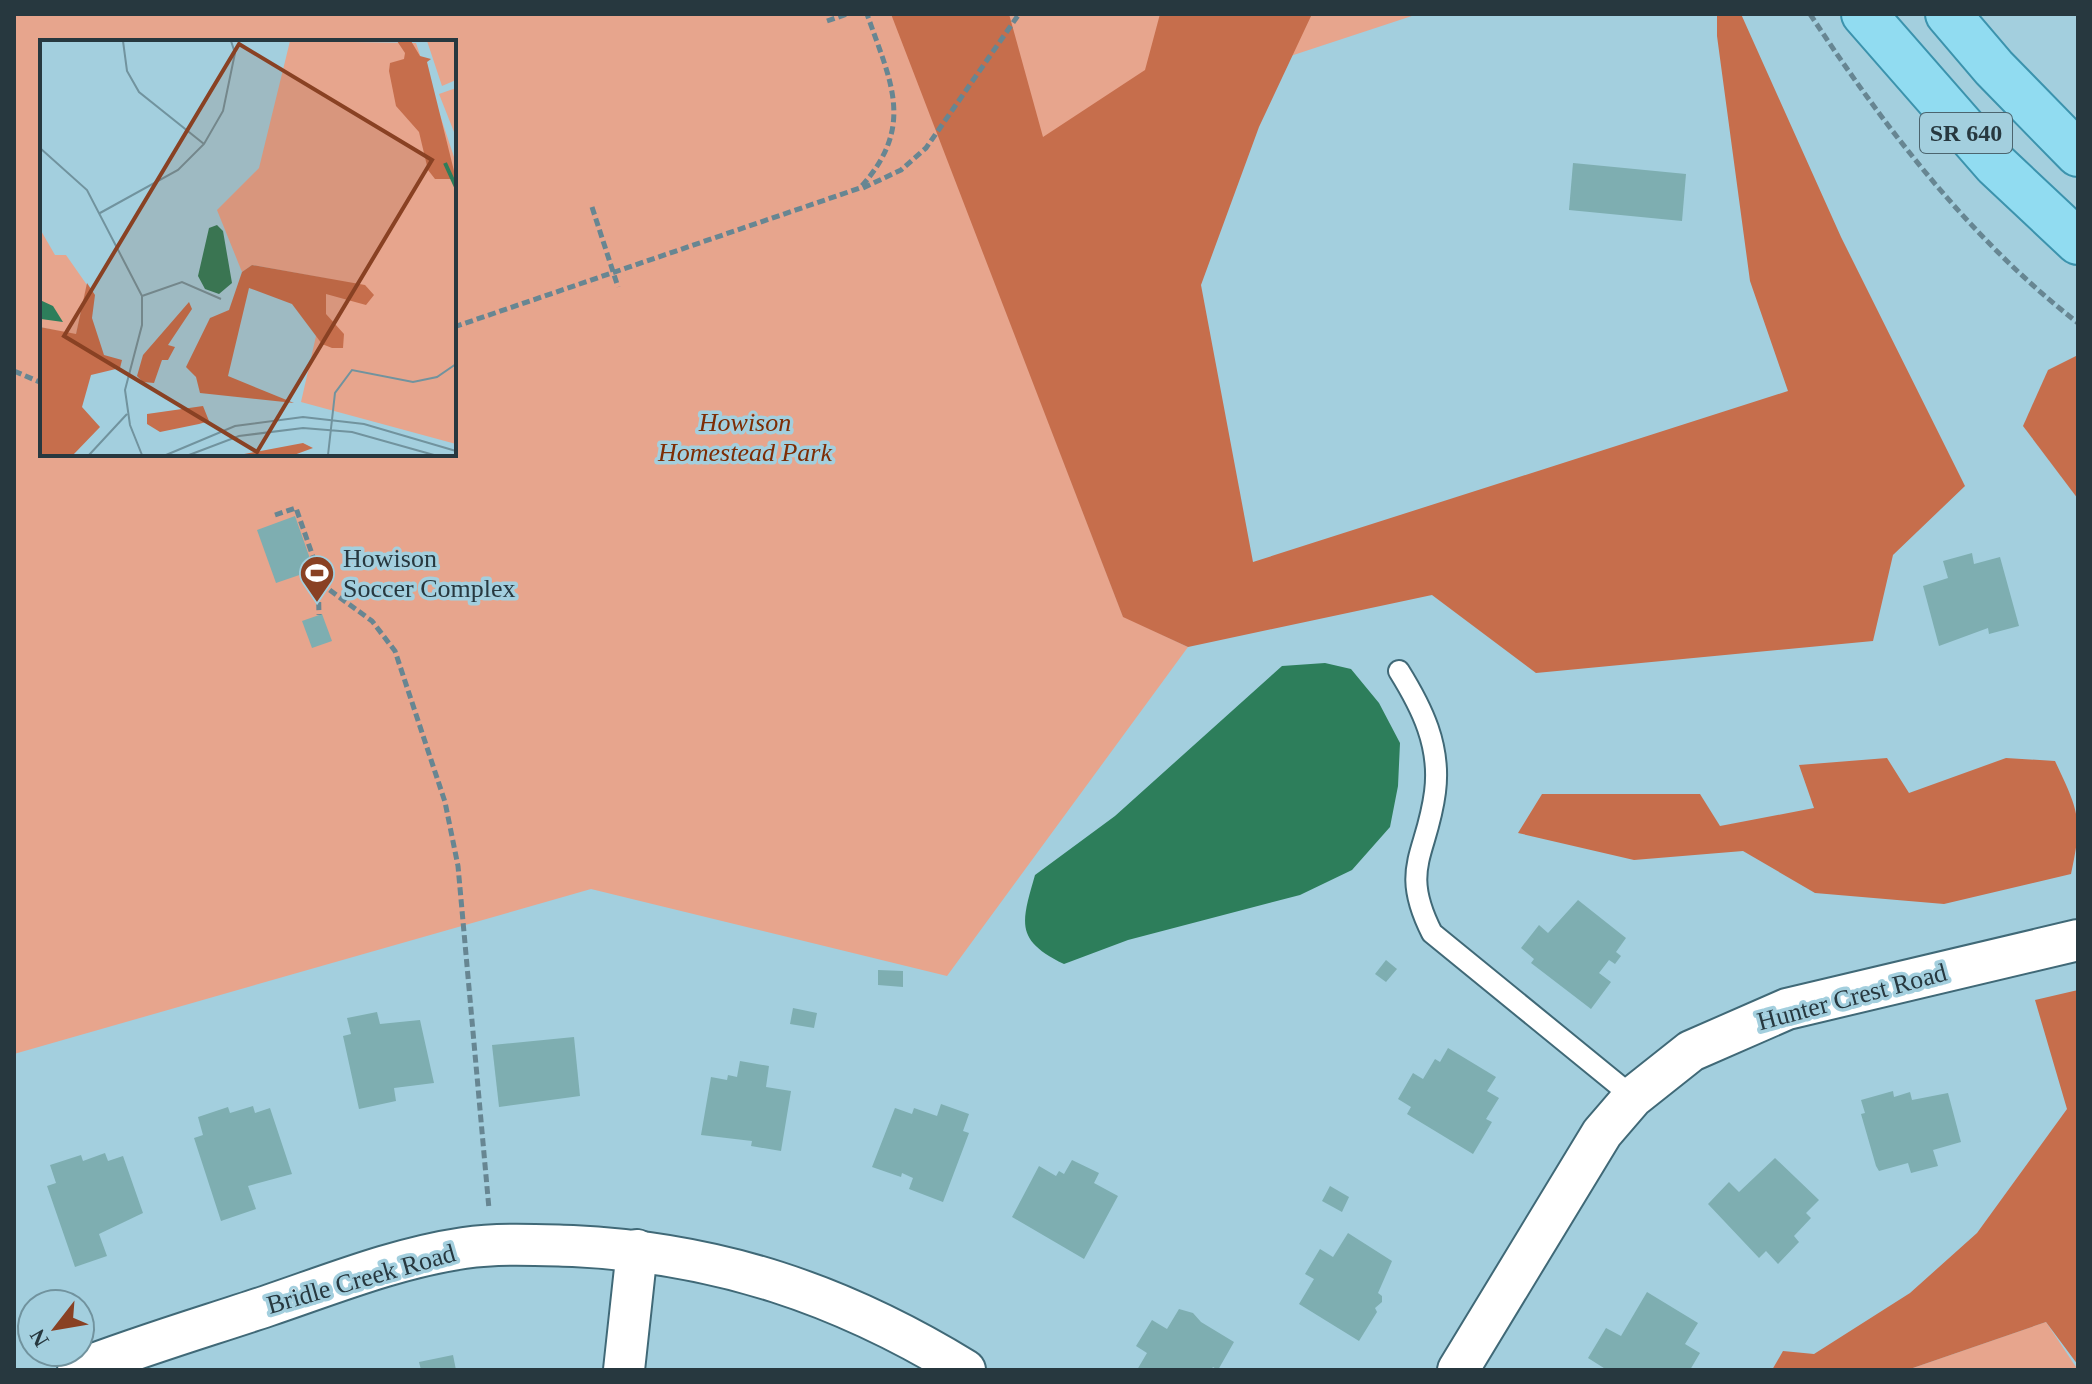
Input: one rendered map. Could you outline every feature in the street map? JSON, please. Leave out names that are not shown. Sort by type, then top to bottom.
[{"type":"main road","name":"SR 640","points":[[1864,14],[1996,165],[2078,242]]},
{"type":"main road","name":"SR 640","points":[[1948,14],[1994,68],[2078,154]]},
{"type":"street","name":"Hunter Crest Road","points":[[1458,1370],[1584,1160],[1633,1097],[1691,1051],[1787,1009],[2078,940]]},
{"type":"street","name":"Bridle Creek Road","points":[[78,1370],[403,1261],[522,1244],[637,1250],[722,1265],[798,1286],[857,1311],[965,1370]]},
{"type":"street","points":[[624,1370],[637,1250]]},
{"type":"lane","points":[[1399,671],[1422,709],[1431,736],[1436,769],[1431,816],[1414,874],[1421,911],[1432,933],[1633,1097]]},
{"type":"path","points":[[827,21],[847,14]]},
{"type":"path","points":[[854,191],[874,171],[891,143],[897,115],[891,85],[867,14]]},
{"type":"path","points":[[456,326],[854,191],[901,170],[926,148],[1019,14]]},
{"type":"path","points":[[1810,14],[1896,136],[1953,206],[2078,323]]},
{"type":"path","points":[[592,207],[618,287]]},
{"type":"path","points":[[14,371],[40,382]]},
{"type":"path","points":[[275,515],[296,508],[320,583],[319,615]]},
{"type":"path","points":[[320,583],[372,621],[395,651],[454,834],[492,1246]]},
{"type":"green space","name":"Howison Homestead Park","points":[[14,14],[1418,14],[951,168],[1123,616],[1188,647],[947,976],[591,889],[14,1054]]},
{"type":"green space","points":[[2046,1322],[2078,1370],[1907,1370]]},
{"type":"shaded area","points":[[891,14],[1009,14],[1043,137],[1145,70],[1160,14],[1312,14],[1259,127],[1201,285],[1253,562],[1788,391],[1750,281],[1717,36],[1717,14],[1741,14],[1841,237],[1965,486],[1893,555],[1873,641],[1536,673],[1432,595],[1188,647],[1123,617]]},
{"type":"shaded area","points":[[2078,355],[2078,499],[2023,426],[2048,370]]},
{"type":"shaded area","points":[[1325,663],[1351,669],[1379,703],[1400,743],[1398,786],[1390,827],[1352,870],[1300,895],[1128,940],[1064,964],[1037,947],[1026,929],[1025,918],[1035,875],[1115,816],[1282,666]]},
{"type":"shaded area","points":[[1887,758],[1909,793],[2006,758],[2055,761],[2074,805],[2078,828],[2071,874],[1944,904],[1815,893],[1743,851],[1634,860],[1518,833],[1542,794],[1700,794],[1720,826],[1814,808],[1799,765]]},
{"type":"shaded area","points":[[2078,990],[2078,1365],[2046,1322],[1907,1370],[1772,1370],[1783,1351],[1814,1354],[1910,1293],[1977,1233],[2067,1109],[2035,1000]]},
{"type":"building","points":[[1573,163],[1686,174],[1682,221],[1569,210]]},
{"type":"building","points":[[295,516],[314,570],[276,583],[257,530]]},
{"type":"building","points":[[1972,553],[1974,564],[2000,557],[2019,626],[1989,634],[1988,628],[1939,646],[1923,586],[1948,578],[1943,561]]},
{"type":"building","points":[[322,614],[332,641],[312,648],[302,621]]},
{"type":"building","points":[[1578,900],[1626,938],[1616,952],[1621,956],[1615,964],[1609,960],[1599,973],[1611,982],[1591,1009],[1531,963],[1534,959],[1521,948],[1539,925],[1548,933]]},
{"type":"building","points":[[1386,960],[1397,969],[1386,982],[1375,974]]},
{"type":"building","points":[[878,970],[903,971],[903,987],[878,985]]},
{"type":"building","points":[[793,1008],[817,1013],[814,1028],[790,1024]]},
{"type":"building","points":[[377,1012],[380,1024],[420,1020],[434,1083],[394,1088],[396,1101],[359,1109],[343,1036],[351,1034],[347,1018]]},
{"type":"building","points":[[574,1037],[580,1096],[499,1107],[492,1045]]},
{"type":"building","points":[[1448,1048],[1496,1077],[1487,1091],[1499,1098],[1486,1119],[1492,1122],[1473,1154],[1407,1114],[1411,1107],[1398,1099],[1413,1073],[1423,1079],[1435,1059],[1440,1062]]},
{"type":"building","points":[[740,1061],[769,1066],[766,1087],[791,1091],[781,1151],[751,1146],[752,1141],[701,1135],[711,1077],[727,1080],[728,1075],[737,1077]]},
{"type":"building","points":[[1893,1091],[1894,1097],[1910,1092],[1912,1100],[1948,1093],[1961,1142],[1933,1150],[1938,1166],[1911,1173],[1908,1163],[1879,1171],[1876,1166],[1861,1114],[1865,1113],[1861,1100]]},
{"type":"building","points":[[941,1104],[969,1114],[963,1131],[969,1133],[943,1202],[909,1189],[913,1178],[872,1167],[895,1108],[912,1114],[914,1108],[937,1116]]},
{"type":"building","points":[[253,1106],[255,1113],[270,1108],[292,1174],[248,1186],[256,1209],[221,1221],[194,1138],[203,1135],[198,1117],[228,1107],[230,1113]]},
{"type":"building","points":[[105,1153],[108,1161],[123,1156],[143,1213],[99,1234],[107,1256],[75,1267],[47,1186],[56,1183],[50,1165],[81,1155],[83,1161]]},
{"type":"building","points":[[1775,1158],[1819,1200],[1806,1213],[1811,1218],[1794,1236],[1799,1242],[1778,1264],[1766,1251],[1759,1258],[1708,1204],[1729,1182],[1739,1192]]},
{"type":"building","points":[[1072,1160],[1099,1173],[1094,1183],[1118,1196],[1084,1259],[1012,1217],[1039,1166],[1056,1176],[1059,1171],[1064,1174]]},
{"type":"building","points":[[1330,1186],[1349,1197],[1342,1212],[1322,1201]]},
{"type":"building","points":[[1348,1233],[1392,1261],[1378,1293],[1382,1296],[1382,1302],[1375,1308],[1377,1312],[1359,1341],[1299,1304],[1314,1279],[1305,1274],[1320,1249],[1333,1257]]},
{"type":"building","points":[[1647,1292],[1698,1323],[1685,1344],[1700,1353],[1690,1370],[1607,1370],[1588,1358],[1606,1328],[1621,1336]]},
{"type":"building","points":[[1179,1309],[1193,1313],[1201,1322],[1234,1342],[1218,1370],[1213,1367],[1211,1370],[1137,1370],[1147,1353],[1136,1346],[1152,1320],[1167,1329]]},
{"type":"building","points":[[453,1355],[456,1370],[421,1370],[419,1362]]},
{"type":"place","name":"Howison Soccer Complex","points":[[317,604]]}]
